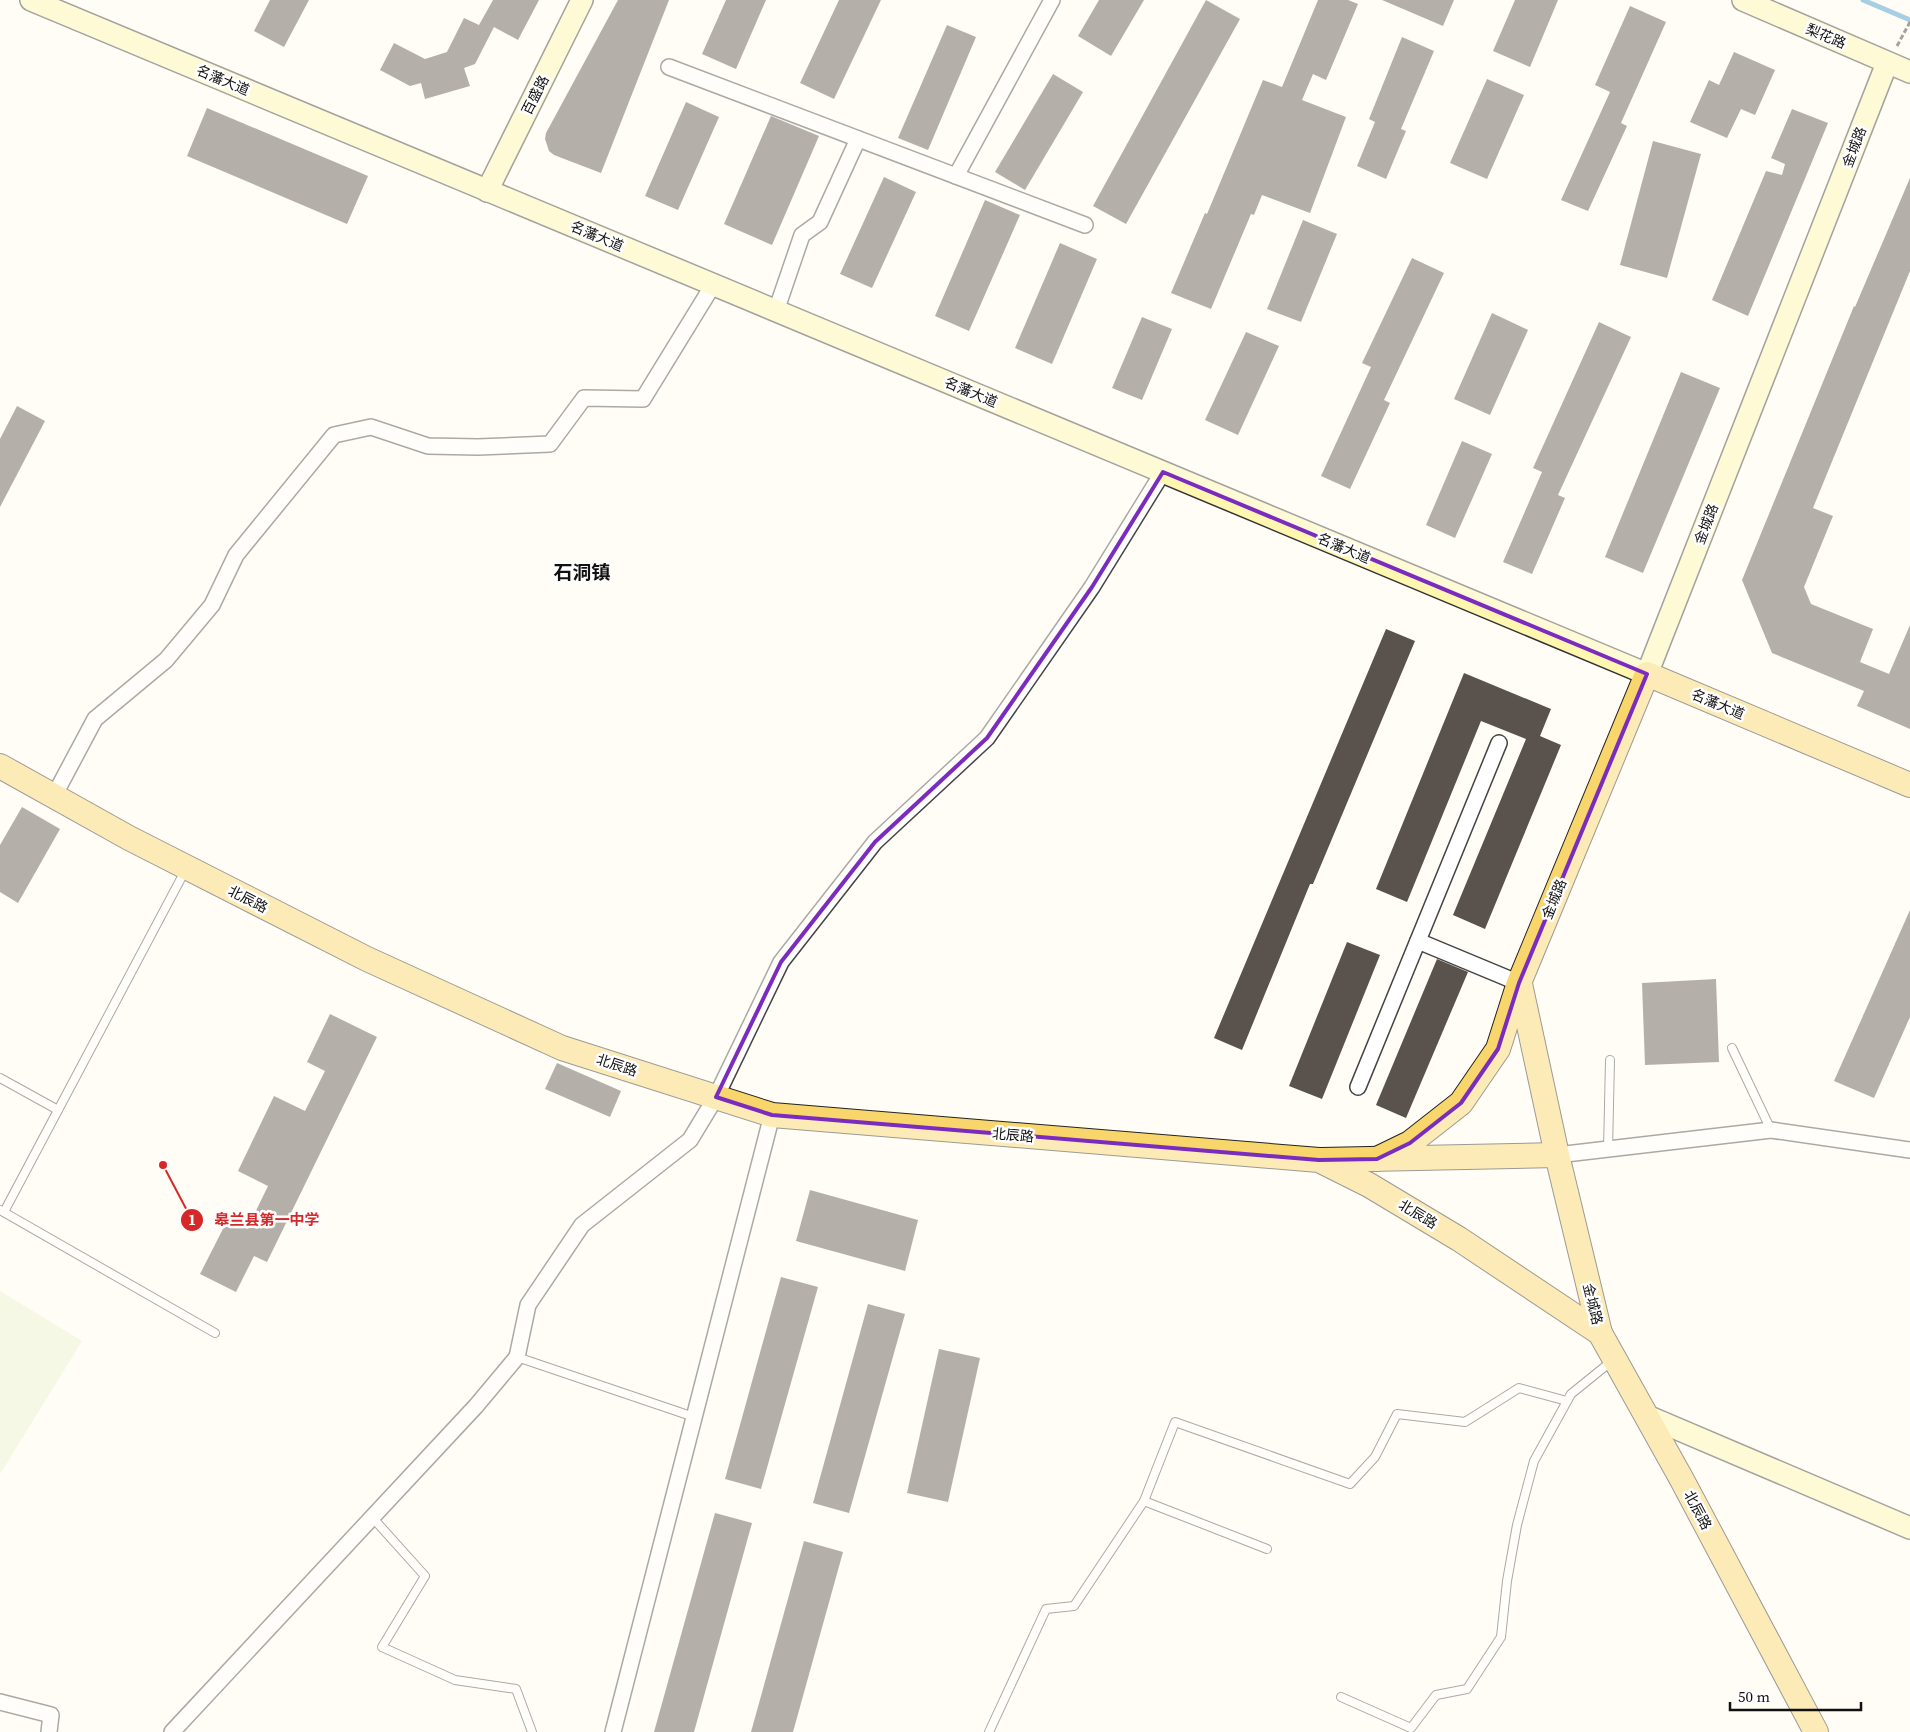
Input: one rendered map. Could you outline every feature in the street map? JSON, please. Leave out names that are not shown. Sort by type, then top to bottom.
[{"type":"main road","name":"名藩大道","points":[[31,0],[1910,785]]},
{"type":"main road","name":"百盛路","points":[[487,190],[582,0]]},
{"type":"main road","name":"梨花路","points":[[1743,0],[1910,72]]},
{"type":"main road","name":"金城路","points":[[1377,1159],[1410,1143],[1461,1102],[1498,1049],[1520,982],[1647,674],[1887,63]]},
{"type":"main road","name":"北辰路","points":[[0,766],[187,867],[367,959],[562,1048],[772,1115],[1319,1160],[1369,1185],[1459,1239],[1600,1333],[1647,1416],[1816,1732]]},
{"type":"main road","name":"金城路","points":[[1520,982],[1557,1155],[1600,1333]]},
{"type":"main road","points":[[1319,1160],[1557,1155]]},
{"type":"main road","points":[[1647,1416],[1910,1528]]},
{"type":"street","points":[[956,176],[1052,0]]},
{"type":"street","points":[[669,67],[1085,225]]},
{"type":"street","points":[[776,311],[802,235],[820,222],[858,139]]},
{"type":"street","points":[[54,796],[95,719],[166,660],[212,605],[236,555],[334,435],[371,427],[428,446],[478,447],[550,444],[584,398],[643,399],[713,285]]},
{"type":"street","points":[[172,1732],[476,1406],[517,1357],[528,1306],[582,1225],[690,1140],[716,1097],[781,962],[875,842],[987,738],[1092,587],[1163,472]]},
{"type":"street","points":[[1358,1087],[1499,743]]},
{"type":"street","points":[[1418,942],[1520,982]]},
{"type":"street","points":[[613,1732],[772,1115]]},
{"type":"street","points":[[1557,1155],[1771,1130],[1910,1150]]},
{"type":"street","points":[[0,1702],[51,1715],[49,1732]]},
{"type":"lane","points":[[187,867],[2,1211],[216,1333]]},
{"type":"lane","points":[[1732,1048],[1771,1130]]},
{"type":"lane","points":[[1608,1150],[1610,1060]]},
{"type":"lane","points":[[0,1078],[58,1110]]},
{"type":"lane","points":[[517,1357],[694,1417]]},
{"type":"lane","points":[[1341,1697],[1410,1728],[1436,1695],[1467,1689],[1501,1637],[1507,1581],[1517,1525],[1534,1462],[1571,1394],[1614,1358]]},
{"type":"lane","points":[[989,1732],[1046,1609],[1074,1606],[1144,1501],[1175,1422],[1350,1484],[1374,1457],[1397,1414],[1465,1422],[1519,1388],[1567,1401]]},
{"type":"lane","points":[[1144,1501],[1267,1550]]},
{"type":"lane","points":[[372,1517],[425,1576],[382,1646],[455,1680],[516,1689],[532,1732]]},
{"type":"path","points":[[1904,35],[1910,22]]},
{"type":"highlighted area","points":[[1163,472],[1647,674],[1519,983],[1498,1049],[1461,1103],[1410,1143],[1377,1159],[1319,1160],[772,1115],[716,1097],[781,962],[875,842],[987,738],[1092,587]]},
{"type":"green space","points":[[0,1291],[82,1341],[0,1474]]},
{"type":"building","points":[[270,0],[309,0],[284,47],[254,31]]},
{"type":"building","points":[[493,0],[539,0],[518,40],[494,27],[475,64],[464,68],[470,86],[425,99],[421,83],[410,86],[380,70],[394,43],[425,59],[447,52],[464,18],[479,25]]},
{"type":"building","points":[[618,0],[669,0],[601,173],[554,155],[549,151],[545,139],[546,133]]},
{"type":"building","points":[[726,0],[766,0],[736,69],[702,54]]},
{"type":"building","points":[[839,0],[881,0],[834,99],[800,83]]},
{"type":"building","points":[[1099,0],[1144,0],[1111,56],[1078,36]]},
{"type":"building","points":[[1206,0],[1240,19],[1126,224],[1093,206]]},
{"type":"building","points":[[1318,0],[1348,0],[1358,4],[1326,80],[1313,74],[1302,100],[1346,117],[1310,213],[1262,195],[1254,215],[1251,214],[1211,309],[1171,293],[1205,213],[1207,214],[1263,80],[1282,87]]},
{"type":"building","points":[[1382,0],[1454,0],[1443,26]]},
{"type":"building","points":[[1515,0],[1558,0],[1530,67],[1493,51]]},
{"type":"building","points":[[1630,6],[1666,22],[1621,123],[1627,126],[1588,211],[1561,200],[1610,92],[1595,85]]},
{"type":"building","points":[[947,25],[976,37],[928,150],[898,138]]},
{"type":"building","points":[[1402,37],[1434,51],[1401,129],[1406,131],[1386,179],[1357,166],[1375,122],[1369,119]]},
{"type":"building","points":[[1734,52],[1775,70],[1755,115],[1741,109],[1727,138],[1690,122],[1709,80],[1719,85]]},
{"type":"building","points":[[1053,74],[1083,92],[1025,190],[995,172]]},
{"type":"building","points":[[1487,79],[1524,95],[1487,179],[1450,163]]},
{"type":"building","points":[[686,102],[719,117],[678,210],[645,196]]},
{"type":"building","points":[[207,108],[368,176],[347,224],[187,156]]},
{"type":"building","points":[[1792,109],[1828,123],[1748,316],[1712,300],[1766,171],[1782,175],[1785,164],[1771,158]]},
{"type":"building","points":[[771,116],[819,136],[772,245],[724,224]]},
{"type":"building","points":[[1653,141],[1701,154],[1667,278],[1620,265]]},
{"type":"building","points":[[884,177],[916,192],[872,288],[840,274]]},
{"type":"building","points":[[1910,178],[1910,271],[1813,508],[1833,516],[1804,587],[1811,604],[1873,629],[1860,662],[1889,674],[1910,625],[1910,729],[1857,706],[1864,691],[1772,653],[1742,580],[1854,306]]},
{"type":"building","points":[[985,200],[1020,215],[969,331],[935,316]]},
{"type":"building","points":[[1303,220],[1337,234],[1301,322],[1267,309]]},
{"type":"building","points":[[1060,243],[1097,259],[1052,364],[1015,348]]},
{"type":"building","points":[[1412,258],[1444,273],[1384,400],[1390,403],[1350,489],[1321,476],[1371,367],[1362,363]]},
{"type":"building","points":[[1492,313],[1528,330],[1490,415],[1454,399]]},
{"type":"building","points":[[1142,317],[1172,329],[1142,400],[1112,388]]},
{"type":"building","points":[[1599,322],[1631,337],[1558,495],[1565,498],[1532,574],[1503,562],[1542,472],[1533,468]]},
{"type":"building","points":[[1246,332],[1279,346],[1238,435],[1205,420]]},
{"type":"building","points":[[1681,372],[1720,388],[1643,573],[1605,557]]},
{"type":"building","points":[[17,406],[45,421],[0,507],[0,439]]},
{"type":"building","points":[[1462,441],[1492,454],[1455,538],[1426,525]]},
{"type":"building","points":[[1386,629],[1415,641],[1313,884],[1310,884],[1242,1050],[1214,1038]]},
{"type":"building","points":[[1464,673],[1551,709],[1540,736],[1561,745],[1485,929],[1453,915],[1526,739],[1481,721],[1407,902],[1376,889]]},
{"type":"building","points":[[22,807],[60,829],[18,903],[0,892],[0,845]]},
{"type":"building","points":[[1910,910],[1910,1017],[1874,1098],[1834,1081]]},
{"type":"building","points":[[1347,942],[1380,955],[1322,1099],[1289,1086]]},
{"type":"building","points":[[1437,959],[1468,972],[1406,1118],[1376,1105]]},
{"type":"building","points":[[1716,979],[1719,1062],[1645,1065],[1642,983]]},
{"type":"building","points":[[330,1014],[377,1037],[267,1262],[254,1256],[236,1292],[200,1274],[228,1219],[247,1229],[268,1186],[238,1171],[274,1096],[305,1111],[325,1071],[307,1062]]},
{"type":"building","points":[[557,1063],[621,1091],[610,1117],[545,1089]]},
{"type":"building","points":[[810,1190],[918,1220],[905,1271],[796,1241]]},
{"type":"building","points":[[781,1277],[818,1287],[761,1489],[725,1479]]},
{"type":"building","points":[[868,1304],[905,1314],[849,1513],[813,1503]]},
{"type":"building","points":[[939,1349],[980,1358],[948,1502],[907,1493]]},
{"type":"building","points":[[715,1513],[752,1523],[694,1732],[654,1732]]},
{"type":"building","points":[[804,1541],[843,1552],[793,1732],[751,1732]]},
{"type":"waterway","points":[[1863,0],[1910,20]]},
{"type":"place","name":"皋兰县第一中学","points":[[163,1165]]},
{"type":"district","name":"石洞镇","points":[[582,572]]}]
